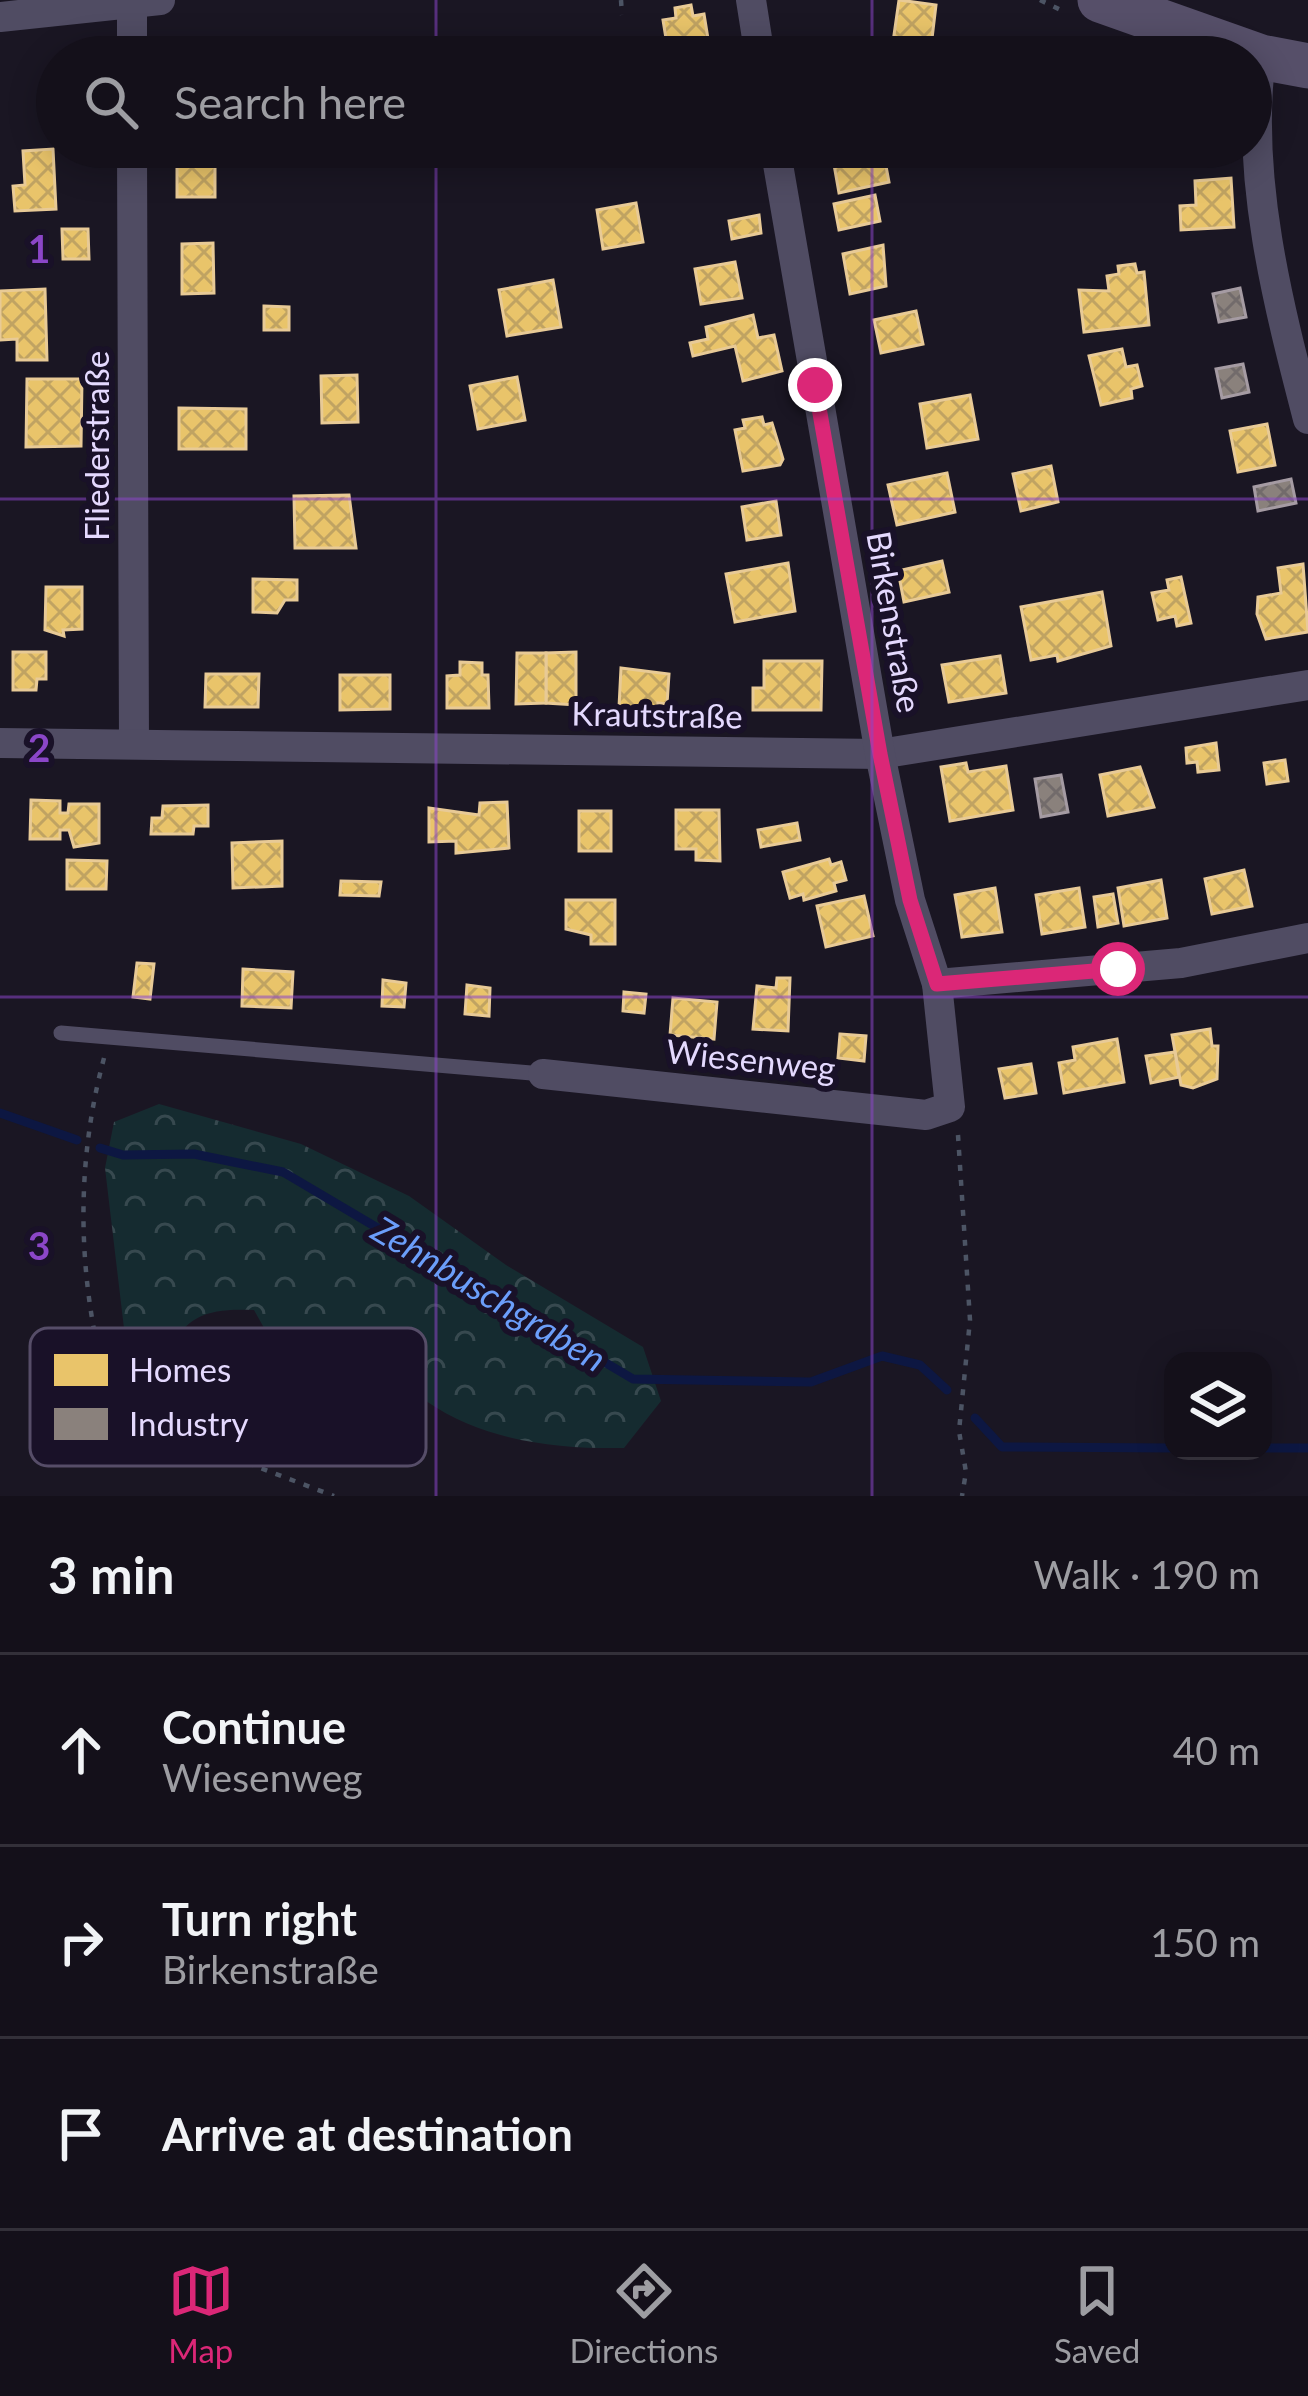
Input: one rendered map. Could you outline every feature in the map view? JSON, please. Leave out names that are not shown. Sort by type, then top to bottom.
[{"type":"street","points":[[751,0],[757,36]]},
{"type":"street","points":[[1100,0],[1204,36]]},
{"type":"street","points":[[0,17],[141,1],[135,36]]},
{"type":"street","points":[[1272,58],[1308,66]]},
{"type":"street","name":"Fliederstraße","points":[[132,168],[134,744]]},
{"type":"street","name":"Birkenstraße","points":[[780,168],[880,754],[910,900],[937,984],[950,1106]]},
{"type":"street","points":[[1262,168],[1269,245],[1308,419]]},
{"type":"street","name":"Krautstraße","points":[[0,743],[880,754],[1308,685]]},
{"type":"street","points":[[937,984],[1180,963],[1308,938]]},
{"type":"street","name":"Wiesenweg","points":[[543,1074],[926,1115],[950,1106]]},
{"type":"lane","points":[[61,1033],[543,1074]]},
{"type":"path","points":[[621,0],[622,16]]},
{"type":"path","points":[[96,1328],[81,1173],[86,1123],[109,1037]]},
{"type":"path","points":[[950,1106],[962,1149],[970,1320],[959,1431],[965,1472],[962,1496]]},
{"type":"path","points":[[255,1466],[334,1496]]},
{"type":"green space","points":[[159,1104],[301,1144],[409,1196],[506,1265],[643,1347],[661,1401],[624,1448],[521,1440],[472,1425],[426,1401],[426,1328],[264,1328],[254,1310],[226,1310],[202,1316],[185,1328],[124,1328],[105,1168],[114,1122]]},
{"type":"building: Homes","points":[[899,0],[936,5],[932,36],[894,36]]},
{"type":"building: Homes","points":[[691,5],[693,16],[704,14],[708,36],[666,36],[663,20],[676,18],[675,8]]},
{"type":"building: Homes","points":[[36,150],[36,168],[54,168],[56,209],[15,211],[13,186],[25,185],[23,151]]},
{"type":"building: Homes","points":[[177,168],[215,168],[215,197],[177,197]]},
{"type":"building: Homes","points":[[835,168],[886,168],[889,182],[839,193]]},
{"type":"building: Homes","points":[[1231,178],[1234,227],[1181,230],[1180,206],[1196,205],[1195,181]]},
{"type":"building: Homes","points":[[875,195],[880,221],[839,230],[834,204]]},
{"type":"building: Homes","points":[[636,203],[643,242],[603,249],[597,210]]},
{"type":"building: Homes","points":[[759,215],[761,233],[732,239],[729,221]]},
{"type":"building: Homes","points":[[62,229],[88,229],[89,259],[63,259]]},
{"type":"building: Homes","points":[[213,243],[214,293],[182,294],[182,244]]},
{"type":"building: Homes","points":[[883,245],[886,286],[850,294],[843,254]]},
{"type":"building: Homes","points":[[735,262],[742,298],[701,304],[695,269]]},
{"type":"building: Homes","points":[[1135,264],[1137,273],[1144,272],[1149,325],[1084,332],[1079,290],[1109,291],[1107,276],[1119,274],[1118,266]]},
{"type":"building: Homes","points":[[553,280],[561,327],[507,336],[499,290]]},
{"type":"building: Homes","points":[[45,289],[47,360],[17,360],[17,339],[0,340],[0,291]]},
{"type":"building: Homes","points":[[264,306],[289,307],[289,330],[264,330]]},
{"type":"building: Homes","points":[[916,311],[923,344],[881,353],[874,320]]},
{"type":"building: Homes","points":[[753,315],[758,338],[774,335],[782,371],[743,381],[735,346],[693,356],[690,343],[708,339],[706,327]]},
{"type":"building: Homes","points":[[1122,349],[1126,367],[1137,365],[1142,386],[1131,389],[1132,398],[1101,405],[1089,356]]},
{"type":"building: Homes","points":[[357,375],[358,422],[322,423],[321,376]]},
{"type":"building: Homes","points":[[517,377],[525,420],[478,429],[470,386]]},
{"type":"building: Homes","points":[[27,379],[82,379],[81,446],[26,447]]},
{"type":"building: Homes","points":[[970,395],[978,439],[927,448],[920,404]]},
{"type":"building: Homes","points":[[179,408],[246,409],[246,449],[179,449]]},
{"type":"building: Homes","points":[[762,417],[764,425],[772,423],[783,459],[780,465],[743,471],[735,430],[745,428],[743,420]]},
{"type":"building: Homes","points":[[1267,424],[1275,465],[1238,472],[1230,431]]},
{"type":"building: Homes","points":[[1051,466],[1058,502],[1021,511],[1013,474]]},
{"type":"building: Homes","points":[[947,473],[955,512],[897,525],[888,485]]},
{"type":"building: Homes","points":[[349,495],[356,548],[295,548],[294,496]]},
{"type":"building: Homes","points":[[776,501],[781,535],[747,540],[742,507]]},
{"type":"building: Homes","points":[[942,561],[949,592],[904,602],[898,571]]},
{"type":"building: Homes","points":[[788,563],[795,611],[735,622],[726,574]]},
{"type":"building: Homes","points":[[1303,564],[1308,632],[1266,639],[1257,614],[1258,597],[1281,593],[1278,568]]},
{"type":"building: Homes","points":[[1181,577],[1191,623],[1177,626],[1175,616],[1158,620],[1152,593],[1169,590],[1167,580]]},
{"type":"building: Homes","points":[[253,579],[297,580],[297,600],[285,600],[277,613],[253,612]]},
{"type":"building: Homes","points":[[46,587],[82,587],[82,629],[63,630],[64,636],[45,630]]},
{"type":"building: Homes","points":[[1102,592],[1111,646],[1058,661],[1057,655],[1031,660],[1021,607]]},
{"type":"building: Homes","points":[[13,652],[46,652],[46,679],[37,679],[36,690],[13,690]]},
{"type":"building: Homes","points":[[576,652],[576,705],[546,703],[546,653]]},
{"type":"building: Homes","points":[[517,653],[546,653],[546,703],[516,704]]},
{"type":"building: Homes","points":[[1000,656],[1006,693],[949,702],[942,665]]},
{"type":"building: Homes","points":[[764,661],[822,661],[821,710],[753,710],[753,688],[764,688]]},
{"type":"building: Homes","points":[[460,662],[482,663],[482,675],[488,675],[489,708],[447,708],[447,676],[460,675]]},
{"type":"building: Homes","points":[[621,668],[669,674],[667,704],[658,703],[658,709],[619,707]]},
{"type":"building: Homes","points":[[206,674],[259,674],[258,707],[205,707]]},
{"type":"building: Homes","points":[[340,675],[390,675],[390,709],[340,710]]},
{"type":"building: Homes","points":[[1216,743],[1219,770],[1198,772],[1197,762],[1187,763],[1186,748]]},
{"type":"building: Homes","points":[[1285,760],[1288,781],[1267,784],[1264,763]]},
{"type":"building: Homes","points":[[966,763],[968,772],[1006,766],[1013,810],[950,821],[941,767]]},
{"type":"building: Homes","points":[[1140,767],[1154,807],[1108,816],[1100,775]]},
{"type":"building: Homes","points":[[31,800],[60,801],[60,813],[68,813],[69,804],[99,804],[99,843],[74,847],[69,830],[60,830],[60,839],[30,839]]},
{"type":"building: Homes","points":[[507,802],[509,848],[456,853],[456,841],[429,842],[429,808],[479,815],[480,803]]},
{"type":"building: Homes","points":[[208,805],[208,826],[194,826],[193,834],[151,834],[152,818],[162,818],[163,806]]},
{"type":"building: Homes","points":[[676,810],[719,810],[720,861],[696,860],[696,849],[676,849]]},
{"type":"building: Homes","points":[[579,811],[611,811],[611,851],[579,851]]},
{"type":"building: Homes","points":[[797,823],[800,840],[761,847],[758,830]]},
{"type":"building: Homes","points":[[282,841],[282,886],[233,888],[232,843]]},
{"type":"building: Homes","points":[[829,859],[831,865],[841,862],[846,880],[834,883],[836,891],[804,900],[803,894],[790,898],[783,872]]},
{"type":"building: Homes","points":[[67,860],[107,861],[106,889],[67,889]]},
{"type":"building: Homes","points":[[1244,870],[1252,906],[1212,914],[1205,879]]},
{"type":"building: Homes","points":[[1161,880],[1167,918],[1124,926],[1118,888]]},
{"type":"building: Homes","points":[[341,881],[381,882],[379,896],[340,895]]},
{"type":"building: Homes","points":[[995,888],[1002,932],[962,937],[955,895]]},
{"type":"building: Homes","points":[[1079,888],[1085,927],[1042,934],[1036,895]]},
{"type":"building: Homes","points":[[1113,894],[1118,923],[1098,927],[1094,897]]},
{"type":"building: Homes","points":[[864,896],[873,936],[826,947],[817,906]]},
{"type":"building: Homes","points":[[566,900],[615,900],[615,944],[591,944],[591,935],[566,929]]},
{"type":"building: Homes","points":[[137,963],[154,964],[150,999],[133,997]]},
{"type":"building: Homes","points":[[243,969],[293,972],[291,1008],[242,1006]]},
{"type":"building: Homes","points":[[777,978],[790,978],[788,1031],[753,1029],[757,986],[776,988]]},
{"type":"building: Homes","points":[[383,980],[406,983],[404,1007],[382,1006]]},
{"type":"building: Homes","points":[[467,985],[490,988],[489,1016],[465,1014]]},
{"type":"building: Homes","points":[[624,992],[646,994],[644,1013],[623,1011]]},
{"type":"building: Homes","points":[[673,998],[717,1002],[714,1039],[670,1035]]},
{"type":"building: Homes","points":[[1210,1029],[1212,1046],[1218,1046],[1217,1079],[1193,1088],[1181,1085],[1172,1035]]},
{"type":"building: Homes","points":[[840,1034],[866,1036],[864,1061],[838,1058]]},
{"type":"building: Homes","points":[[1117,1039],[1124,1082],[1064,1093],[1059,1063],[1075,1060],[1073,1047]]},
{"type":"building: Homes","points":[[1175,1052],[1179,1077],[1151,1083],[1146,1056]]},
{"type":"building: Homes","points":[[1031,1064],[1036,1093],[1005,1098],[999,1069]]},
{"type":"building: Industry","points":[[1240,288],[1246,317],[1219,322],[1213,294]]},
{"type":"building: Industry","points":[[1243,364],[1249,392],[1222,398],[1216,369]]},
{"type":"building: Industry","points":[[1291,479],[1296,503],[1258,511],[1254,487]]},
{"type":"building: Industry","points":[[1061,775],[1068,812],[1041,817],[1035,779]]},
{"type":"waterway","name":"Zehnbuschgraben","points":[[0,1113],[77,1140]]},
{"type":"waterway","name":"Zehnbuschgraben","points":[[100,1148],[123,1155],[194,1154],[283,1172],[633,1379],[811,1382],[882,1356],[920,1365],[947,1390]]},
{"type":"waterway","name":"Zehnbuschgraben","points":[[975,1418],[1002,1447],[1164,1448]]},
{"type":"waterway","name":"Zehnbuschgraben","points":[[1272,1448],[1308,1448]]},
{"type":"route","points":[[815,385],[880,754],[910,900],[926,937],[937,984],[1118,969]]}]
